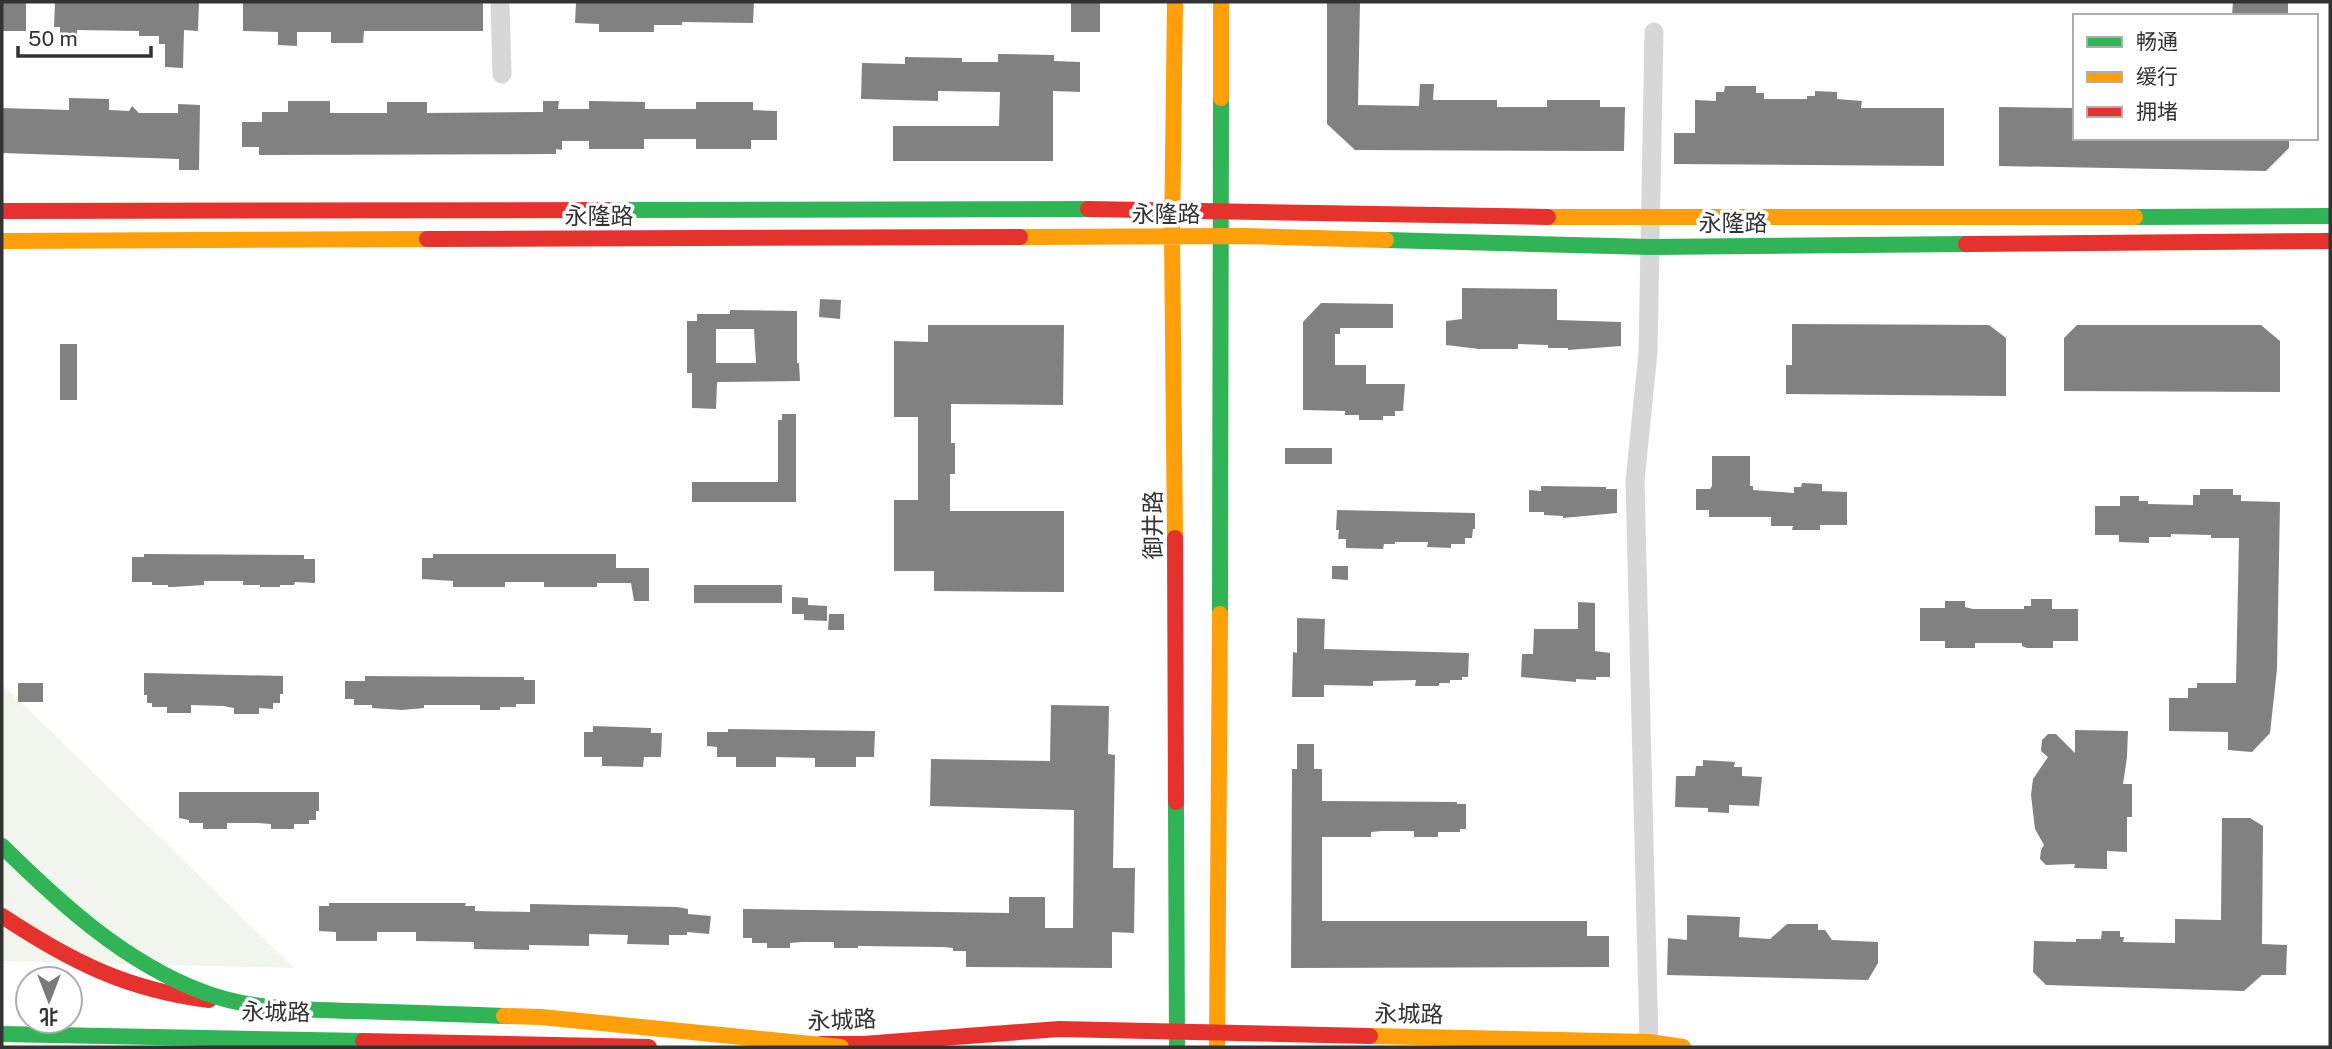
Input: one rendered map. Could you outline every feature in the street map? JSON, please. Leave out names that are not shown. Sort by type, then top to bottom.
[{"type":"main road","name":"御井路","points":[[1175,2],[1172,237],[1177,1047]]},
{"type":"main road","points":[[1217,1040],[1222,2]]},
{"type":"main road","name":"永隆路","points":[[2,211],[1173,209],[1651,218],[2330,216]]},
{"type":"main road","name":"永隆路","points":[[2,241],[1222,237],[1650,247],[2330,241]]},
{"type":"main road","points":[[2,846],[96,932],[157,971],[204,993],[267,1008]]},
{"type":"main road","points":[[2,916],[58,951],[103,972],[162,993],[267,1008],[541,1017],[841,1047]]},
{"type":"main road","name":"永城路","points":[[2,1032],[743,1046],[863,1044],[1059,1029],[1176,1030],[1217,1040],[1649,1042],[1682,1047]]},
{"type":"main road","points":[[2,1032],[649,1047]]},
{"type":"street","points":[[500,2],[502,74]]},
{"type":"street","points":[[1649,1042],[1635,481],[1648,352],[1654,32]]},
{"type":"shaded area","points":[[2,684],[294,968],[2,961]]},
{"type":"building","points":[[2,2],[26,2],[26,31],[2,31]]},
{"type":"building","points":[[55,2],[199,2],[198,31],[184,30],[183,68],[165,67],[165,44],[159,44],[159,36],[139,36],[139,31],[77,30],[77,43],[60,42],[60,27],[54,27]]},
{"type":"building","points":[[243,2],[483,2],[483,31],[364,31],[363,43],[331,43],[331,32],[297,32],[297,46],[278,45],[278,32],[243,31]]},
{"type":"building","points":[[576,2],[754,2],[753,23],[682,22],[682,25],[654,25],[654,32],[599,32],[599,24],[575,23]]},
{"type":"building","points":[[1071,2],[1100,2],[1100,32],[1071,32]]},
{"type":"building","points":[[1327,2],[1360,2],[1358,105],[1419,106],[1420,84],[1434,84],[1433,100],[1497,100],[1497,107],[1547,107],[1547,100],[1600,100],[1600,107],[1625,107],[1624,151],[1355,150],[1327,124]]},
{"type":"building","points":[[2233,2],[2288,2],[2288,14],[2232,14]]},
{"type":"building","points":[[998,54],[1054,55],[1054,61],[1080,62],[1080,92],[1053,91],[1053,161],[893,161],[893,126],[999,126],[1000,92],[938,91],[938,101],[861,99],[862,63],[905,64],[905,57],[998,62]]},
{"type":"building","points":[[1725,86],[1756,86],[1756,93],[1764,93],[1764,99],[1807,99],[1807,96],[1815,96],[1815,91],[1837,92],[1837,99],[1862,101],[1861,108],[1944,108],[1944,166],[1674,164],[1674,133],[1695,133],[1695,100],[1716,101],[1716,92],[1724,92]]},
{"type":"building","points":[[69,98],[109,99],[109,110],[129,111],[132,106],[139,113],[178,113],[178,104],[200,105],[199,170],[179,170],[179,159],[2,153],[2,108],[69,110]]},
{"type":"building","points":[[288,101],[330,101],[330,113],[387,113],[387,102],[427,102],[427,113],[543,112],[543,101],[559,101],[558,109],[589,109],[589,101],[645,102],[645,109],[696,109],[696,102],[753,102],[753,110],[777,111],[777,140],[751,140],[751,149],[696,149],[696,139],[644,139],[644,149],[589,149],[589,141],[562,141],[562,150],[556,149],[556,154],[259,155],[259,147],[242,147],[242,122],[262,122],[262,112],[288,112]]},
{"type":"building","points":[[1999,107],[2073,108],[2073,140],[2289,140],[2289,148],[2266,171],[1999,166]]},
{"type":"building","points":[[1462,288],[1557,289],[1557,320],[1621,322],[1621,346],[1568,350],[1548,348],[1548,345],[1518,344],[1518,349],[1479,349],[1446,345],[1446,321],[1462,319]]},
{"type":"building","points":[[820,299],[841,300],[840,319],[819,317]]},
{"type":"building","points":[[1321,303],[1393,304],[1393,328],[1340,328],[1340,334],[1335,334],[1335,365],[1366,365],[1366,384],[1405,384],[1403,411],[1395,411],[1395,416],[1383,416],[1383,420],[1359,420],[1359,415],[1345,415],[1345,411],[1303,410],[1303,322]]},
{"type":"building","points":[[730,310],[797,311],[797,363],[800,381],[717,382],[716,409],[692,408],[692,373],[687,373],[687,321],[697,321],[697,314],[730,314]],"holes":[[[716,329],[754,329],[756,363],[716,363]]]},
{"type":"building","points":[[1792,324],[1989,325],[2006,338],[2006,396],[1786,394],[1786,365],[1792,365]]},
{"type":"building","points":[[928,325],[1064,325],[1063,405],[951,404],[951,443],[955,443],[955,474],[950,474],[950,511],[1064,511],[1064,592],[934,591],[934,571],[894,571],[894,500],[918,500],[918,417],[894,417],[894,341],[928,342]]},
{"type":"building","points":[[2077,325],[2261,325],[2280,341],[2280,392],[2064,391],[2064,338]]},
{"type":"building","points":[[60,344],[77,344],[77,400],[60,400]]},
{"type":"building","points":[[782,414],[796,414],[796,502],[692,502],[692,482],[778,482],[778,420],[782,420]]},
{"type":"building","points":[[1285,448],[1332,448],[1332,464],[1285,464]]},
{"type":"building","points":[[1712,456],[1750,456],[1750,486],[1753,486],[1753,490],[1794,493],[1794,487],[1801,487],[1802,483],[1822,484],[1822,491],[1847,492],[1847,525],[1820,525],[1820,530],[1792,530],[1793,526],[1771,526],[1771,517],[1709,517],[1709,510],[1696,510],[1696,489],[1710,489],[1712,486]]},
{"type":"building","points":[[1541,486],[1617,489],[1617,513],[1563,518],[1544,515],[1544,512],[1529,512],[1529,490],[1541,491]]},
{"type":"building","points":[[2200,489],[2233,489],[2233,495],[2241,495],[2241,501],[2280,502],[2277,669],[2270,733],[2252,752],[2228,750],[2228,732],[2169,731],[2169,698],[2188,698],[2188,688],[2197,688],[2197,683],[2236,683],[2239,538],[2171,534],[2171,537],[2149,537],[2149,543],[2119,542],[2119,535],[2095,535],[2095,506],[2120,506],[2120,496],[2139,496],[2139,501],[2148,501],[2148,504],[2193,505],[2193,495],[2200,495]]},
{"type":"building","points":[[1337,510],[1475,513],[1475,529],[1472,538],[1465,538],[1465,544],[1451,544],[1451,548],[1427,547],[1428,542],[1395,542],[1384,544],[1383,549],[1346,548],[1346,539],[1338,539]]},
{"type":"building","points":[[144,554],[304,555],[304,559],[315,559],[315,583],[295,582],[294,585],[280,587],[260,587],[243,585],[243,581],[204,581],[204,585],[168,587],[152,585],[152,582],[132,582],[132,557],[144,557]]},
{"type":"building","points":[[433,554],[616,554],[616,568],[649,568],[649,601],[634,601],[631,583],[597,583],[597,587],[544,587],[544,582],[505,582],[505,587],[453,587],[453,581],[422,579],[422,558],[433,558]]},
{"type":"building","points":[[1332,566],[1348,566],[1348,580],[1332,579]]},
{"type":"building","points":[[694,585],[782,585],[782,603],[694,603]]},
{"type":"building","points":[[792,597],[808,598],[808,605],[827,606],[827,621],[804,620],[804,614],[792,614]]},
{"type":"building","points":[[2031,599],[2052,599],[2052,609],[2078,609],[2078,641],[2053,641],[2053,648],[2027,648],[2022,646],[2022,643],[1975,643],[1975,648],[1945,648],[1945,641],[1920,641],[1920,608],[1945,608],[1945,601],[1965,601],[1965,607],[1973,609],[2024,609],[2024,606],[2031,606]]},
{"type":"building","points":[[1578,602],[1595,603],[1595,651],[1610,653],[1610,677],[1596,677],[1596,680],[1576,679],[1576,682],[1521,677],[1522,654],[1533,654],[1534,629],[1578,629]]},
{"type":"building","points":[[829,614],[844,614],[844,630],[828,630]]},
{"type":"building","points":[[1297,618],[1325,619],[1324,649],[1469,653],[1468,677],[1450,680],[1450,683],[1439,683],[1439,686],[1415,686],[1416,680],[1373,681],[1373,686],[1324,685],[1324,697],[1292,697],[1293,652],[1297,653]]},
{"type":"building","points":[[144,673],[283,676],[283,694],[280,694],[280,703],[273,703],[273,709],[259,708],[259,714],[234,714],[234,708],[191,705],[191,713],[167,713],[167,707],[152,707],[152,703],[147,703],[147,695],[144,695]]},
{"type":"building","points":[[365,676],[524,677],[524,680],[535,680],[535,704],[516,704],[516,707],[500,707],[500,710],[480,710],[480,705],[424,705],[424,708],[402,710],[354,705],[354,699],[345,699],[345,681],[365,681]]},
{"type":"building","points":[[18,683],[43,683],[43,702],[18,702]]},
{"type":"building","points":[[1051,705],[1109,706],[1108,754],[1115,755],[1113,868],[1135,868],[1134,933],[1112,932],[1112,968],[966,967],[966,951],[953,951],[953,948],[834,948],[834,942],[802,942],[790,943],[790,948],[767,948],[767,943],[752,943],[752,938],[743,938],[743,909],[1009,913],[1009,897],[1045,897],[1045,928],[1073,928],[1074,810],[930,806],[931,759],[1050,761]]},
{"type":"building","points":[[593,726],[651,728],[651,733],[662,733],[661,757],[644,757],[643,767],[602,766],[602,757],[584,757],[584,732],[593,732]]},
{"type":"building","points":[[728,729],[875,731],[874,757],[856,757],[856,767],[815,767],[815,758],[776,757],[776,767],[736,767],[736,757],[717,757],[717,747],[707,746],[707,732],[728,732]]},
{"type":"building","points":[[2075,730],[2128,731],[2123,784],[2132,784],[2132,817],[2127,817],[2127,852],[2107,851],[2107,869],[2074,868],[2075,864],[2046,865],[2040,859],[2044,845],[2035,829],[2031,795],[2033,779],[2048,757],[2041,751],[2042,740],[2048,734],[2056,734],[2075,753]]},
{"type":"building","points":[[1297,744],[1314,744],[1314,769],[1322,769],[1322,801],[1466,804],[1466,829],[1460,829],[1460,832],[1438,832],[1438,837],[1414,837],[1414,831],[1382,831],[1371,832],[1371,837],[1322,837],[1322,921],[1587,921],[1587,936],[1609,936],[1609,967],[1291,968],[1292,769],[1297,769]]},
{"type":"building","points":[[1703,760],[1735,762],[1734,767],[1742,767],[1742,776],[1762,777],[1759,806],[1729,805],[1729,813],[1708,812],[1708,808],[1675,807],[1676,776],[1695,776],[1696,766],[1703,766]]},
{"type":"building","points":[[179,792],[319,792],[319,811],[316,811],[316,820],[309,820],[309,824],[294,824],[294,829],[271,829],[271,824],[227,823],[227,829],[203,829],[203,823],[189,823],[189,820],[179,818]]},
{"type":"building","points":[[2222,818],[2250,818],[2263,826],[2262,944],[2287,945],[2286,975],[2262,975],[2244,991],[2046,985],[2033,972],[2034,941],[2076,942],[2076,939],[2101,939],[2102,931],[2120,931],[2120,937],[2124,937],[2123,942],[2175,943],[2175,919],[2221,920]]},
{"type":"building","points":[[329,903],[466,903],[465,906],[475,906],[475,911],[530,912],[530,904],[677,907],[688,909],[688,914],[711,916],[709,934],[687,932],[687,935],[669,935],[669,945],[627,944],[628,935],[589,934],[589,946],[529,945],[529,950],[474,949],[474,942],[416,941],[416,932],[377,932],[377,941],[336,941],[336,932],[319,931],[319,906],[329,906]]},
{"type":"building","points":[[1687,915],[1740,917],[1739,937],[1770,939],[1787,924],[1818,924],[1818,930],[1825,930],[1832,940],[1878,942],[1878,963],[1868,980],[1667,975],[1668,938],[1687,940]]},
{"type":"traffic: fast","points":[[1220,614],[1221,98]]},
{"type":"traffic: fast","points":[[607,210],[1088,209]]},
{"type":"traffic: fast","points":[[2135,217],[2330,216]]},
{"type":"traffic: fast","points":[[1386,240],[1650,247],[1966,244]]},
{"type":"traffic: fast","points":[[1176,802],[1177,1046]]},
{"type":"traffic: fast","points":[[2,846],[95,930],[147,965],[203,992],[238,1002],[275,1007],[504,1016]]},
{"type":"traffic: fast","points":[[2,1034],[363,1041]]},
{"type":"traffic: slow","points":[[1175,2],[1172,237],[1175,538]]},
{"type":"traffic: slow","points":[[1221,2],[1221,98]]},
{"type":"traffic: slow","points":[[1548,217],[2135,217]]},
{"type":"traffic: slow","points":[[1020,237],[1245,236],[1386,240]]},
{"type":"traffic: slow","points":[[2,241],[427,239]]},
{"type":"traffic: slow","points":[[1217,1047],[1220,614]]},
{"type":"traffic: slow","points":[[504,1016],[541,1017],[841,1047]]},
{"type":"traffic: slow","points":[[1370,1036],[1649,1042],[1683,1047]]},
{"type":"traffic: jam","points":[[1088,209],[1548,217]]},
{"type":"traffic: jam","points":[[2,211],[607,210]]},
{"type":"traffic: jam","points":[[427,239],[1020,237]]},
{"type":"traffic: jam","points":[[1966,244],[2330,241]]},
{"type":"traffic: jam","points":[[1175,538],[1176,802]]},
{"type":"traffic: jam","points":[[2,916],[52,947],[100,971],[152,989],[209,1000]]},
{"type":"traffic: jam","points":[[821,1044],[863,1044],[1059,1029],[1370,1036]]},
{"type":"traffic: jam","points":[[363,1041],[649,1047]]}]
